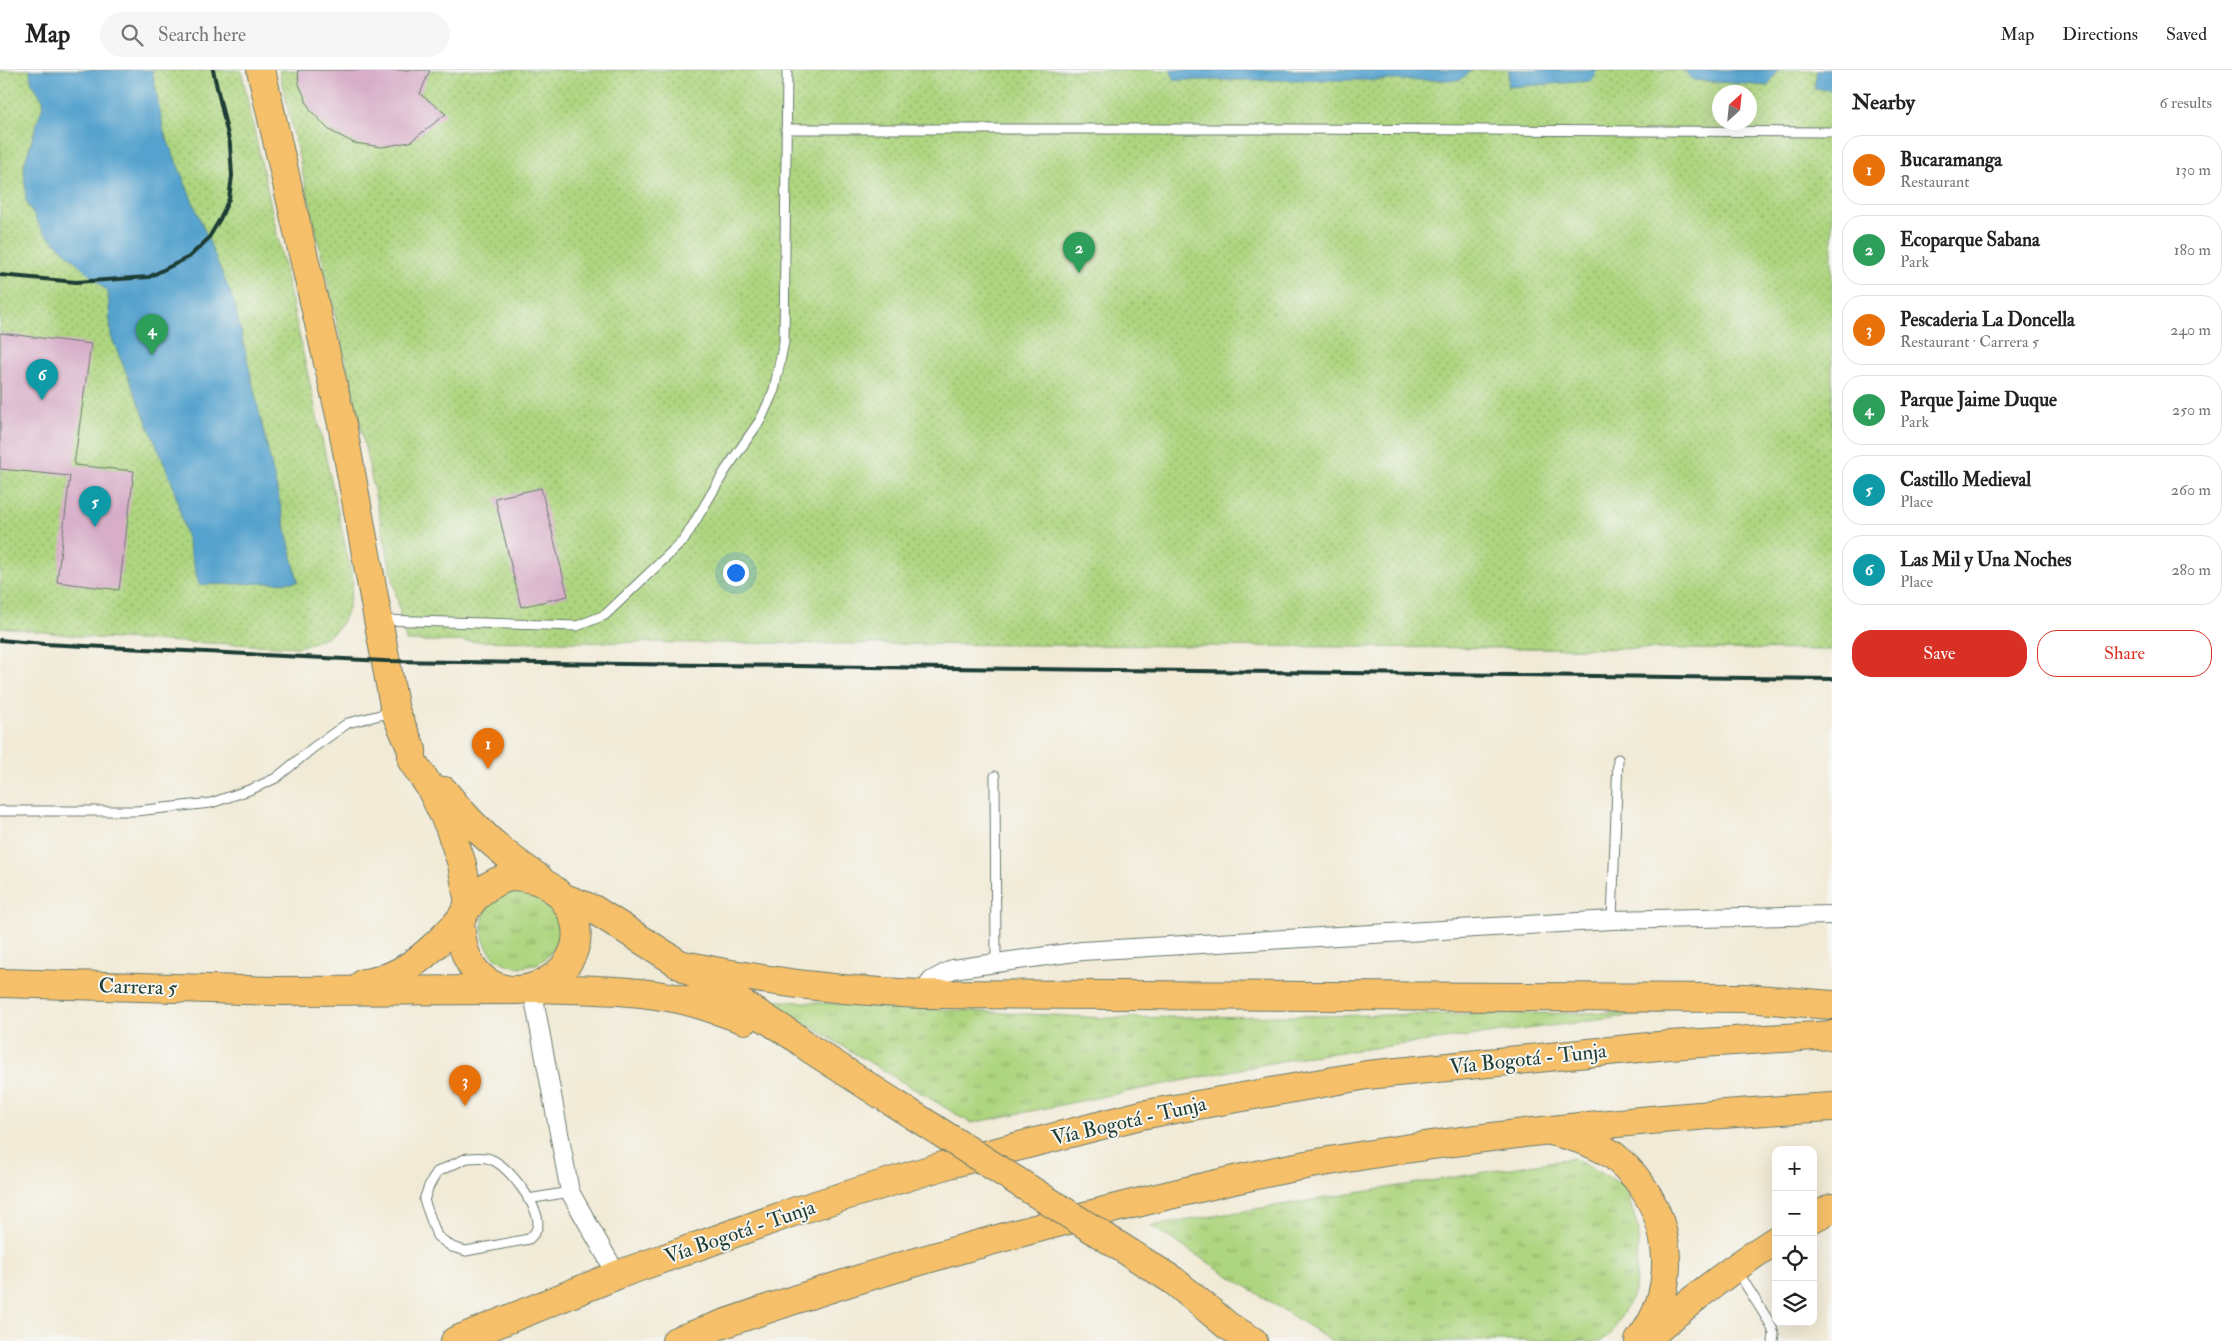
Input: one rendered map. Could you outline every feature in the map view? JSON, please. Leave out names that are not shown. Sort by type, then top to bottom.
[{"type":"main road","points":[[261,70],[342,424],[394,711],[412,750],[412,760],[430,787],[449,826],[462,864],[463,946],[473,968],[492,983],[528,989],[631,992],[677,998],[714,1008],[756,1024],[792,1048],[809,1048]]},
{"type":"main road","points":[[412,750],[421,756],[436,782],[466,819],[507,857],[552,889],[573,916],[576,938],[570,959],[556,976],[528,989]]},
{"type":"main road","points":[[464,912],[488,885],[514,876],[552,889],[593,909],[1174,1281],[1228,1326],[1253,1341]]},
{"type":"main road","name":"Carrera 5","points":[[276,990],[378,982],[409,966],[436,945],[464,912]]},
{"type":"main road","points":[[678,964],[738,977],[799,986],[921,994],[1736,998],[1832,1005]]},
{"type":"main road","name":"Carrera 5","points":[[6,986],[276,990],[528,989]]},
{"type":"main road","name":"Vía Bogotá - Tunja","points":[[455,1341],[617,1275],[806,1208],[949,1164],[1141,1115],[1367,1075],[1669,1045],[1832,1035]]},
{"type":"main road","points":[[676,1341],[787,1302],[1018,1232],[1197,1189],[1334,1160],[1543,1129],[1752,1111],[1832,1107]]},
{"type":"main road","points":[[1543,1129],[1580,1137],[1614,1156],[1641,1182],[1659,1216],[1667,1253],[1664,1290],[1651,1326],[1639,1341]]},
{"type":"main road","points":[[1817,1216],[1832,1208]]},
{"type":"main road","points":[[1644,1341],[1680,1309],[1735,1267],[1772,1243]]},
{"type":"street","points":[[921,994],[932,980],[953,968],[1082,951],[1612,920],[1832,915]]},
{"type":"street","points":[[528,989],[570,1192],[617,1275]]},
{"type":"lane","points":[[379,620],[577,626],[605,615],[684,540],[725,471],[761,419],[774,390],[784,342],[787,70]]},
{"type":"lane","points":[[786,129],[1832,132]]},
{"type":"lane","points":[[0,810],[136,811],[210,803],[276,778],[348,723],[394,711]]},
{"type":"lane","points":[[1612,920],[1618,760]]},
{"type":"lane","points":[[995,776],[996,963]]},
{"type":"lane","points":[[467,1158],[489,1158],[507,1169],[528,1199],[538,1221],[537,1230],[530,1239],[466,1251],[452,1247],[436,1236],[424,1200],[437,1172],[467,1158]]},
{"type":"lane","points":[[528,1199],[570,1192]]},
{"type":"lane","points":[[1735,1267],[1771,1325],[1774,1334],[1773,1341]]},
{"type":"green space","points":[[0,70],[241,70],[353,581],[345,618],[340,626],[324,638],[298,647],[96,638],[0,627]]},
{"type":"green space","points":[[279,70],[1832,70],[1832,650],[406,641],[360,424]]},
{"type":"green space","points":[[521,889],[536,892],[549,900],[557,913],[560,928],[557,943],[549,956],[536,964],[521,967],[506,964],[493,956],[485,943],[482,928],[485,913],[493,900],[506,892]]},
{"type":"green space","points":[[766,1000],[1105,1018],[1662,1012],[1301,1057],[971,1123]]},
{"type":"green space","points":[[1573,1158],[1625,1186],[1639,1232],[1635,1291],[1612,1333],[1602,1341],[1332,1341],[1151,1226]]},
{"type":"water","points":[[30,70],[152,70],[164,132],[234,302],[298,582],[199,585],[173,485],[111,336],[108,292],[42,230],[26,201],[24,165],[44,102],[31,81]]},
{"type":"water","points":[[1170,70],[1472,70],[1460,80],[1175,80]]},
{"type":"water","points":[[1509,70],[1597,70],[1591,81],[1508,87]]},
{"type":"water","points":[[1683,70],[1778,70],[1768,86],[1694,80]]},
{"type":"water","points":[[1817,70],[1832,70],[1832,90],[1814,89]]},
{"type":"building","points":[[298,70],[430,70],[420,94],[446,114],[410,142],[382,147],[354,143],[329,130],[310,110],[299,84]]},
{"type":"building","points":[[0,333],[91,344],[74,465],[134,471],[119,590],[57,582],[70,476],[0,469]]},
{"type":"building","points":[[541,488],[568,596],[521,607],[495,498]]},
{"type":"railway","points":[[0,275],[76,282],[149,277],[189,257],[208,239],[229,199],[232,176],[230,144],[213,70]]},
{"type":"railway","points":[[0,640],[44,644],[385,661],[1832,679]]},
{"type":"place","name":"Ecoparque Sabana","points":[[1079,273]]},
{"type":"place","name":"Parque Jaime Duque","points":[[152,355]]},
{"type":"place","name":"Las Mil y Una Noches","points":[[42,400]]},
{"type":"place","name":"Castillo Medieval","points":[[95,527]]},
{"type":"place","name":"Bucaramanga","points":[[488,769]]},
{"type":"place","name":"Pescaderia La Doncella","points":[[465,1106]]}]
